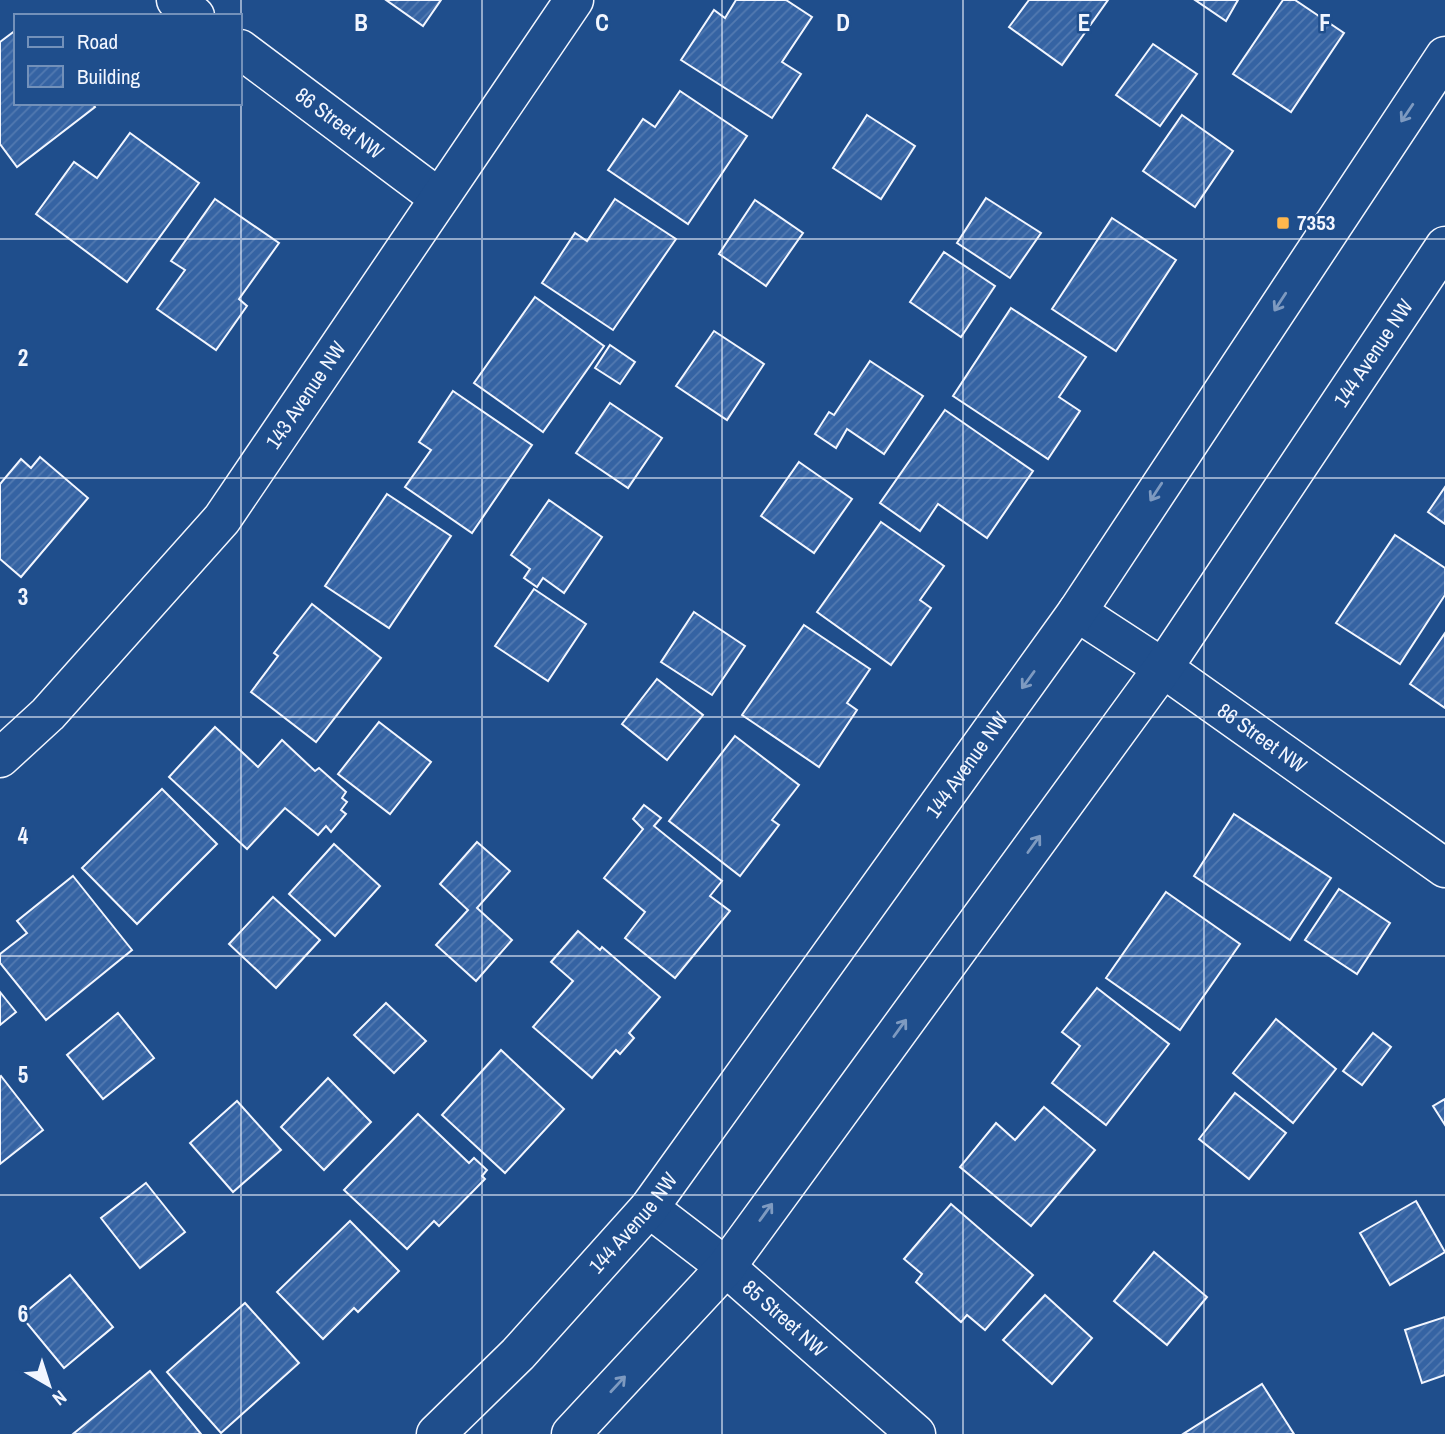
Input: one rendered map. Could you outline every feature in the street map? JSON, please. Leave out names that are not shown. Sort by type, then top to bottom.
[{"type":"street","points":[[176,0],[193,14]]},
{"type":"street","name":"143 Avenue NW","points":[[0,758],[48,714],[222,519],[574,0]]},
{"type":"street","name":"86 Street NW","points":[[242,50],[439,198]]},
{"type":"street","name":"144 Avenue NW","points":[[436,1434],[518,1354],[649,1208],[1077,612],[1445,56]]},
{"type":"street","name":"144 Avenue NW","points":[[571,1434],[726,1267],[1163,668],[1445,246]]},
{"type":"street","name":"86 Street NW","points":[[1077,612],[1163,668],[1445,868]]},
{"type":"street","name":"85 Street NW","points":[[649,1208],[726,1267],[916,1434]]},
{"type":"building","points":[[386,0],[441,0],[423,26]]},
{"type":"building","points":[[736,0],[786,0],[812,17],[782,62],[801,74],[772,118],[681,60],[714,10],[725,18]]},
{"type":"building","points":[[1029,0],[1108,0],[1062,65],[1009,27]]},
{"type":"building","points":[[1195,0],[1238,0],[1226,21]]},
{"type":"building","points":[[1283,0],[1295,0],[1344,33],[1291,112],[1233,74]]},
{"type":"building","points":[[14,32],[14,105],[95,107],[17,167],[0,144],[0,42]]},
{"type":"building","points":[[1153,44],[1197,74],[1160,126],[1116,95]]},
{"type":"building","points":[[680,91],[747,136],[688,224],[608,170],[643,119],[655,127]]},
{"type":"building","points":[[867,115],[915,146],[881,199],[833,168]]},
{"type":"building","points":[[1182,115],[1233,151],[1195,207],[1143,171]]},
{"type":"building","points":[[130,133],[199,183],[127,282],[36,214],[74,162],[97,178]]},
{"type":"building","points":[[986,198],[1041,233],[1010,278],[957,243]]},
{"type":"building","points":[[215,199],[279,243],[239,299],[247,306],[216,350],[157,309],[185,270],[171,261]]},
{"type":"building","points":[[615,199],[676,239],[613,330],[542,283],[575,233],[587,241]]},
{"type":"building","points":[[755,200],[803,233],[766,286],[719,254]]},
{"type":"building","points":[[1112,218],[1176,260],[1116,351],[1052,309]]},
{"type":"building","points":[[944,252],[995,286],[961,337],[910,302]]},
{"type":"building","points":[[535,297],[604,346],[543,432],[474,383]]},
{"type":"building","points":[[1011,308],[1086,357],[1059,397],[1080,411],[1048,459],[953,396]]},
{"type":"building","points":[[714,331],[764,364],[727,420],[676,386]]},
{"type":"building","points":[[610,345],[635,362],[620,384],[595,368]]},
{"type":"building","points":[[870,361],[923,396],[884,454],[847,429],[836,448],[815,434],[829,412],[834,415]]},
{"type":"building","points":[[453,391],[532,445],[472,533],[405,487],[431,450],[419,442]]},
{"type":"building","points":[[610,403],[662,438],[628,488],[576,453]]},
{"type":"building","points":[[945,410],[1033,471],[987,538],[938,504],[920,531],[880,503]]},
{"type":"building","points":[[40,457],[88,498],[21,577],[0,559],[0,484],[21,459],[31,468]]},
{"type":"building","points":[[799,462],[852,499],[814,553],[761,516]]},
{"type":"building","points":[[1445,487],[1445,524],[1428,512]]},
{"type":"building","points":[[387,494],[451,536],[389,628],[325,586]]},
{"type":"building","points":[[549,500],[602,537],[564,593],[543,578],[537,587],[524,578],[530,569],[511,555]]},
{"type":"building","points":[[881,522],[944,566],[920,600],[931,608],[891,665],[817,612]]},
{"type":"building","points":[[1395,535],[1445,568],[1445,595],[1400,664],[1336,623]]},
{"type":"building","points":[[534,589],[586,624],[548,681],[495,646]]},
{"type":"building","points":[[312,604],[381,658],[316,742],[251,692],[278,656],[274,653]]},
{"type":"building","points":[[694,612],[745,646],[712,695],[661,662]]},
{"type":"building","points":[[804,625],[870,669],[847,703],[857,710],[819,767],[742,715]]},
{"type":"building","points":[[1445,633],[1445,708],[1410,684]]},
{"type":"building","points":[[657,679],[703,715],[667,760],[622,724]]},
{"type":"building","points":[[379,722],[431,762],[390,814],[338,774]]},
{"type":"building","points":[[215,727],[258,767],[282,740],[315,771],[319,768],[346,792],[342,798],[347,802],[341,810],[346,814],[331,832],[326,826],[318,835],[285,808],[247,849],[169,777]]},
{"type":"building","points":[[735,736],[799,785],[772,820],[779,825],[740,876],[669,821]]},
{"type":"building","points":[[162,789],[217,844],[137,924],[82,868]]},
{"type":"building","points":[[644,805],[661,818],[654,826],[722,881],[710,896],[730,911],[675,978],[625,938],[645,912],[604,878],[643,829],[633,819]]},
{"type":"building","points":[[1234,814],[1331,878],[1290,940],[1194,876]]},
{"type":"building","points":[[477,842],[510,871],[477,908],[512,940],[476,981],[436,945],[468,910],[440,884]]},
{"type":"building","points":[[334,844],[380,886],[335,936],[289,894]]},
{"type":"building","points":[[73,876],[132,950],[46,1020],[0,963],[0,954],[27,933],[17,921]]},
{"type":"building","points":[[1339,889],[1390,923],[1357,974],[1305,940]]},
{"type":"building","points":[[1166,892],[1240,944],[1180,1030],[1106,978]]},
{"type":"building","points":[[273,897],[320,940],[276,988],[229,944]]},
{"type":"building","points":[[578,931],[600,950],[602,947],[660,997],[629,1033],[634,1038],[620,1054],[616,1050],[592,1078],[533,1027],[573,981],[551,962]]},
{"type":"building","points":[[1097,988],[1169,1044],[1106,1125],[1052,1083],[1080,1046],[1062,1032]]},
{"type":"building","points":[[0,992],[16,1012],[0,1025]]},
{"type":"building","points":[[386,1003],[426,1041],[394,1073],[354,1035]]},
{"type":"building","points":[[118,1013],[154,1058],[103,1099],[67,1055]]},
{"type":"building","points":[[1276,1019],[1336,1069],[1293,1123],[1233,1073]]},
{"type":"building","points":[[1373,1033],[1391,1047],[1362,1085],[1343,1071]]},
{"type":"building","points":[[501,1050],[564,1109],[505,1173],[442,1115]]},
{"type":"building","points":[[0,1077],[43,1130],[0,1164]]},
{"type":"building","points":[[328,1078],[371,1122],[324,1170],[281,1127]]},
{"type":"building","points":[[1235,1093],[1286,1133],[1249,1179],[1199,1139]]},
{"type":"building","points":[[1445,1099],[1445,1125],[1433,1106]]},
{"type":"building","points":[[237,1101],[281,1150],[233,1192],[190,1143]]},
{"type":"building","points":[[1044,1107],[1095,1150],[1031,1226],[960,1167],[996,1123],[1015,1140]]},
{"type":"building","points":[[418,1114],[469,1163],[474,1158],[487,1170],[482,1176],[485,1179],[439,1226],[434,1221],[407,1249],[344,1190]]},
{"type":"building","points":[[146,1183],[185,1232],[140,1268],[101,1218]]},
{"type":"building","points":[[1416,1201],[1445,1252],[1390,1285],[1360,1233]]},
{"type":"building","points":[[951,1204],[1033,1275],[985,1330],[967,1315],[961,1322],[916,1282],[922,1274],[904,1259]]},
{"type":"building","points":[[350,1221],[399,1271],[358,1312],[354,1308],[323,1339],[277,1292]]},
{"type":"building","points":[[1154,1252],[1207,1297],[1167,1345],[1114,1301]]},
{"type":"building","points":[[70,1275],[113,1327],[64,1368],[21,1316]]},
{"type":"building","points":[[1045,1295],[1092,1338],[1052,1384],[1003,1340]]},
{"type":"building","points":[[245,1303],[299,1363],[221,1433],[167,1372]]},
{"type":"building","points":[[1445,1317],[1445,1375],[1422,1383],[1405,1330]]},
{"type":"building","points":[[150,1371],[201,1434],[73,1434]]},
{"type":"building","points":[[1262,1384],[1294,1434],[1183,1434]]},
{"type":"place","name":"7353","points":[[1283,223]]}]
